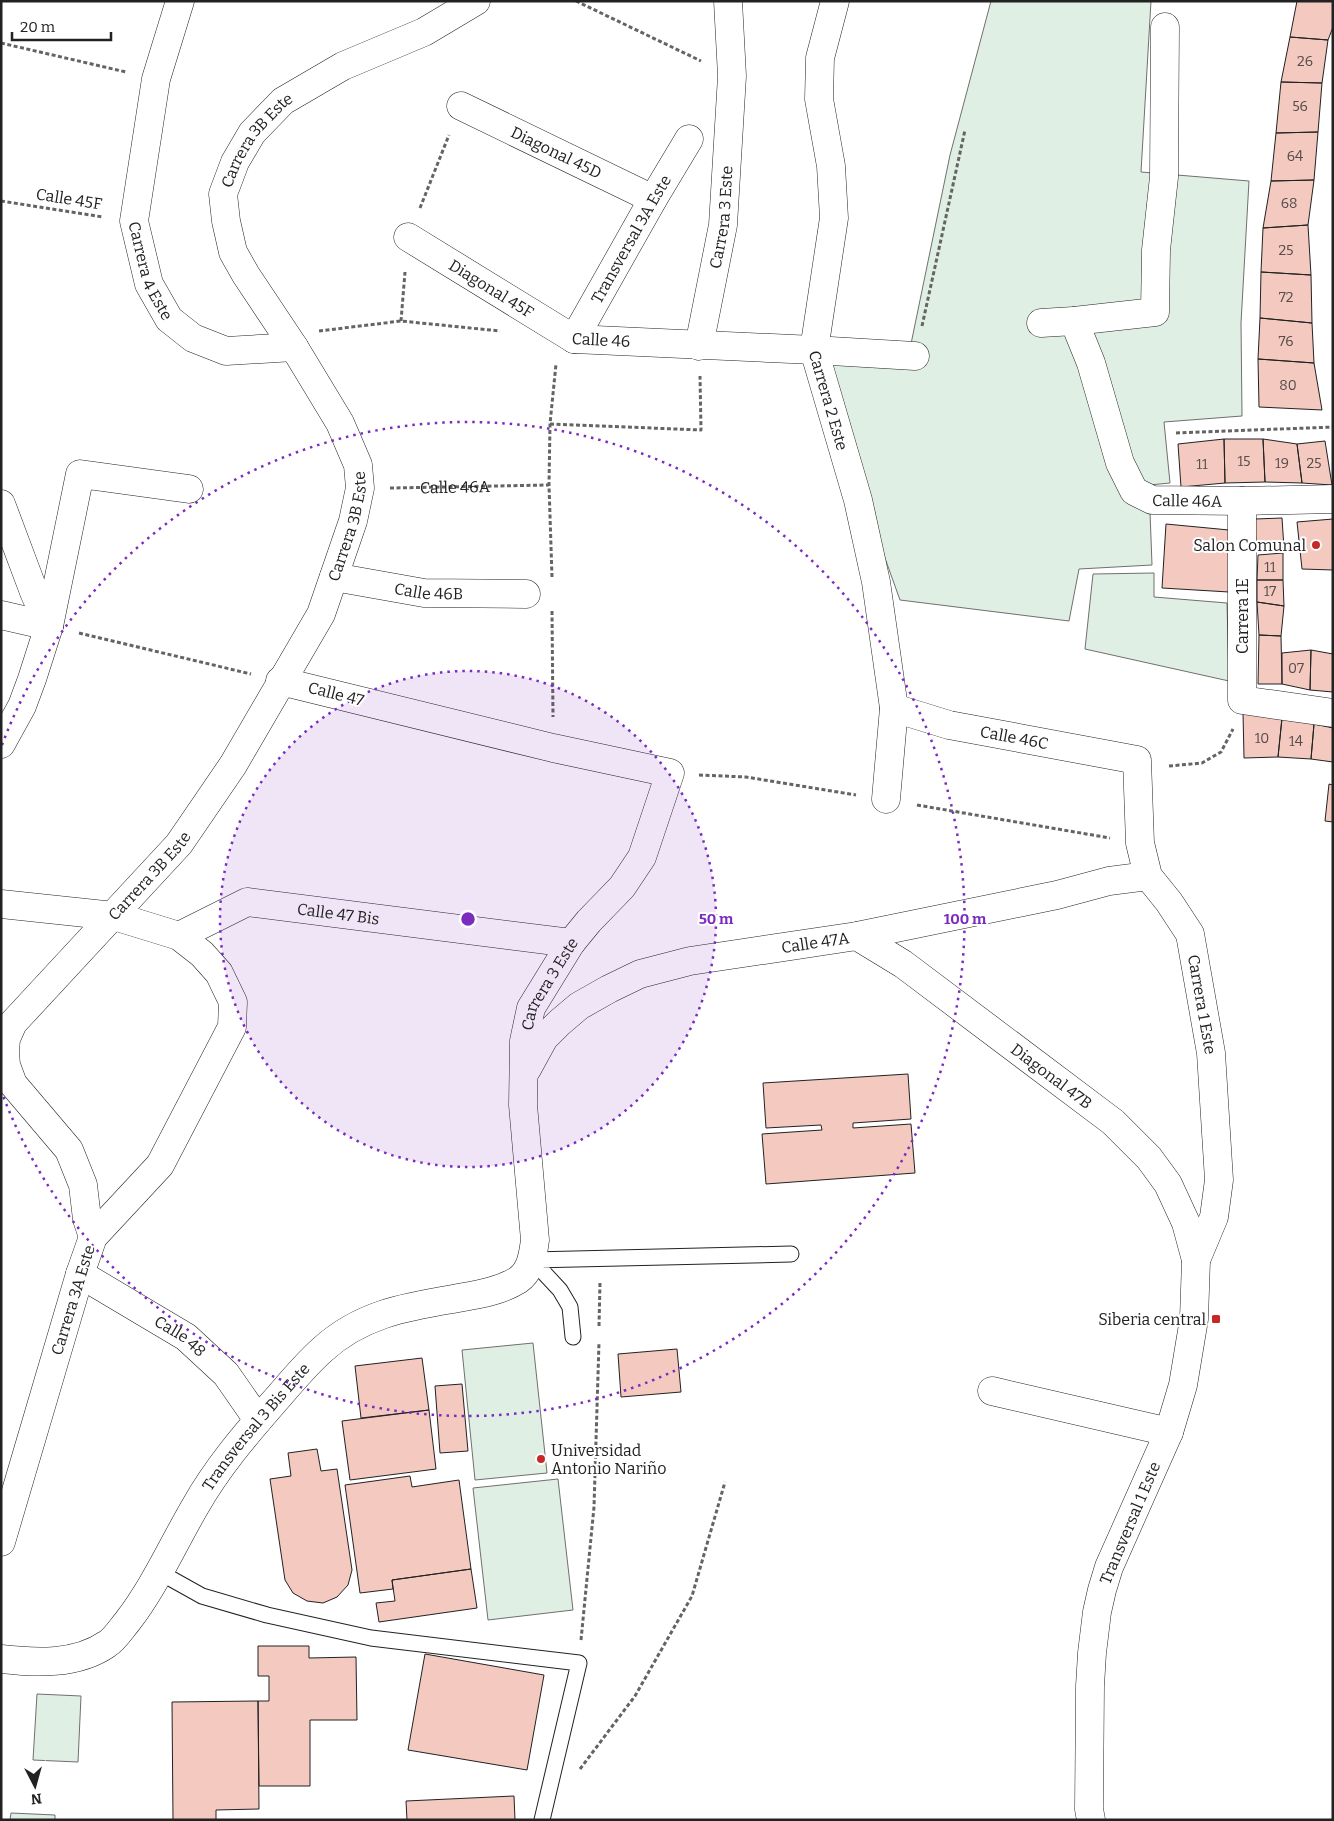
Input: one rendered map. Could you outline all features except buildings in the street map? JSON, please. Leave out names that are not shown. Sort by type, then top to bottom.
[{"type":"street","name":"Carrera 4 Este","points":[[180,1],[156,79],[134,221],[149,284],[169,319],[193,338],[226,351],[294,347]]},
{"type":"street","name":"Carrera 3B Este","points":[[93,1237],[87,1219],[83,1185],[70,1150],[13,1084],[6,1065],[6,1039],[13,1022],[114,916],[179,844],[233,765],[320,614],[353,521],[360,488],[358,465],[340,423],[233,252],[226,221],[223,194],[235,162],[252,133],[283,101],[343,66],[424,32],[476,1]]},
{"type":"street","name":"Carrera 3 Este","points":[[699,346],[724,225],[732,76],[728,1]]},
{"type":"street","name":"Carrera 2 Este","points":[[835,1],[820,58],[819,98],[831,166],[834,218],[814,350],[858,500],[876,582],[894,708],[886,799]]},
{"type":"street","points":[[1041,323],[1155,312],[1156,250],[1164,177],[1165,27]]},
{"type":"street","name":"Diagonal 45D","points":[[461,106],[653,199]]},
{"type":"street","name":"Transversal 3A Este","points":[[566,338],[690,139]]},
{"type":"street","name":"Diagonal 45F","points":[[408,237],[566,338]]},
{"type":"street","name":"Calle 46A","points":[[1074,321],[1091,363],[1120,463],[1134,491],[1152,500],[1333,499]]},
{"type":"street","name":"Calle 46","points":[[566,338],[915,356]]},
{"type":"street","points":[[1,744],[22,706],[49,626],[80,474],[189,489]]},
{"type":"street","name":"Carrera 1E","points":[[1242,501],[1242,700]]},
{"type":"street","points":[[1,504],[34,592],[49,626]]},
{"type":"street","name":"Calle 46B","points":[[334,577],[424,593],[526,594]]},
{"type":"street","points":[[1,615],[49,626]]},
{"type":"street","name":"Calle 47","points":[[280,681],[553,748],[670,774]]},
{"type":"street","points":[[1242,700],[1333,713]]},
{"type":"street","name":"Calle 46C","points":[[894,708],[949,725],[1137,760]]},
{"type":"street","name":"Carrera 1 Este","points":[[1137,760],[1140,843],[1148,876],[1169,902],[1190,934],[1211,1053],[1219,1180],[1214,1216],[1196,1260]]},
{"type":"street","name":"Carrera 3 Este","points":[[534,1224],[523,1105],[524,1041],[532,1008],[571,943],[589,921],[622,887],[642,857],[670,774]]},
{"type":"street","name":"Calle 47A","points":[[523,1077],[544,1038],[559,1023],[579,1006],[640,974],[690,961],[857,936],[1057,895],[1109,881],[1148,876]]},
{"type":"street","name":"Calle 47 Bis","points":[[179,936],[247,902],[571,943]]},
{"type":"street","points":[[1,904],[114,916],[179,936]]},
{"type":"street","name":"Carrera 3A Este","points":[[1,1542],[11,1478],[93,1237],[160,1165],[232,1027],[233,1002],[219,973],[202,954],[179,936]]},
{"type":"street","name":"Diagonal 47B","points":[[857,936],[902,964],[1112,1122],[1149,1158],[1168,1184],[1186,1223],[1196,1260]]},
{"type":"street","name":"Transversal 3 Bis Este","points":[[1,1659],[24,1662],[66,1660],[93,1652],[108,1644],[120,1632],[138,1608],[196,1504],[225,1460],[302,1369],[344,1332],[373,1318],[391,1311],[495,1290],[518,1280],[527,1270],[532,1260],[535,1240],[534,1224]]},
{"type":"street","name":"Transversal 1 Este","points":[[1091,1820],[1089,1809],[1090,1686],[1092,1653],[1099,1605],[1109,1567],[1169,1432],[1183,1386],[1194,1319],[1196,1260]]},
{"type":"street","name":"Calle 48","points":[[80,1274],[186,1337],[226,1374],[258,1420]]},
{"type":"street","points":[[992,1391],[1169,1432]]},
{"type":"lane","points":[[532,1260],[791,1254]]},
{"type":"lane","points":[[532,1260],[560,1290],[570,1308],[573,1337]]},
{"type":"lane","points":[[159,1572],[202,1596],[277,1617],[370,1638],[579,1663],[542,1820]]},
{"type":"path","points":[[576,1],[732,76]]},
{"type":"path","points":[[1,43],[156,79]]},
{"type":"path","points":[[915,356],[965,130]]},
{"type":"path","name":"Calle 45F","points":[[1,200],[134,221]]},
{"type":"path","points":[[294,347],[314,332],[401,321],[509,332]]},
{"type":"path","points":[[552,584],[549,485],[550,424],[566,338]]},
{"type":"path","points":[[550,424],[701,430],[699,346]]},
{"type":"path","points":[[1176,433],[1333,427]]},
{"type":"path","name":"Calle 46A","points":[[360,488],[549,485]]},
{"type":"path","points":[[552,604],[553,748]]},
{"type":"path","points":[[49,626],[280,681]]},
{"type":"path","points":[[1137,760],[1173,766],[1202,763],[1221,752],[1231,734],[1242,700]]},
{"type":"path","points":[[599,1331],[600,1259]]},
{"type":"path","points":[[579,1663],[594,1507],[599,1341]]},
{"type":"path","points":[[577,1773],[635,1696],[692,1596],[725,1482]]},
{"type":"green space","points":[[991,1],[1151,1],[1141,172],[1249,181],[1241,323],[1242,416],[1164,422],[1170,483],[1149,485],[1152,565],[1079,569],[1069,621],[900,600],[814,360],[906,368],[950,155]]},
{"type":"green space","points":[[1154,573],[1154,597],[1227,603],[1229,681],[1085,649],[1093,574]]},
{"type":"green space","points":[[533,1343],[547,1473],[475,1480],[462,1350]]},
{"type":"green space","points":[[558,1479],[573,1610],[488,1620],[473,1488]]},
{"type":"green space","points":[[37,1694],[81,1696],[78,1762],[33,1760]]},
{"type":"green space","points":[[11,1813],[55,1815],[55,1820],[10,1820]]},
{"type":"place","name":"Salon Comunal","points":[[1316,545]]},
{"type":"place","name":"Siberia central","points":[[1216,1319]]},
{"type":"place","name":"Universidad Antonio Nariño","points":[[541,1459]]}]
